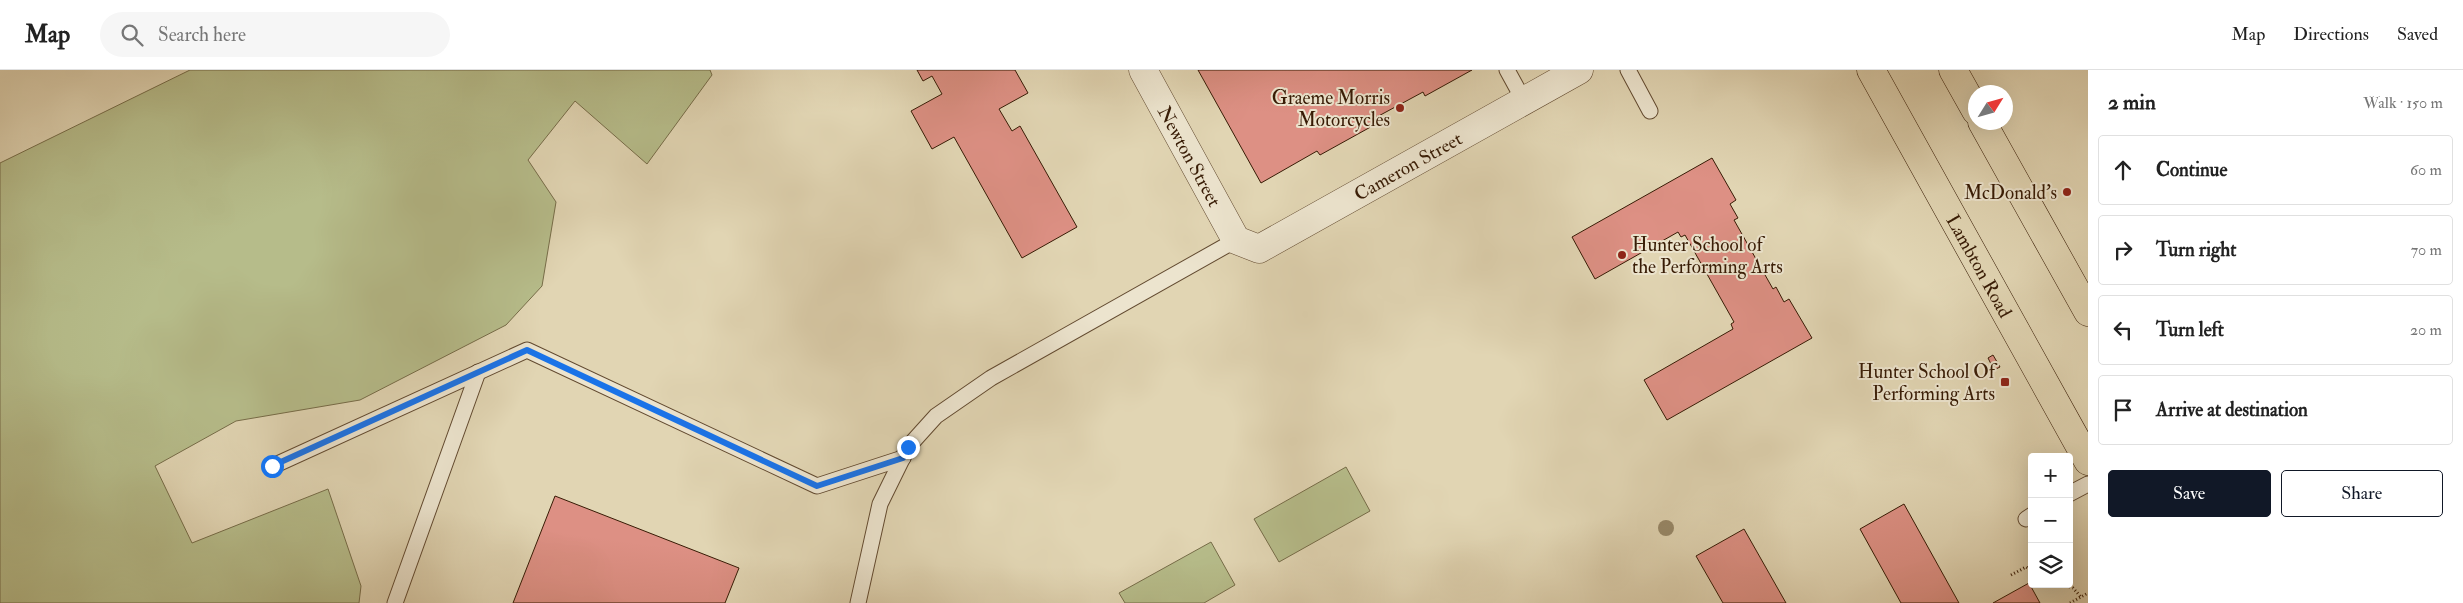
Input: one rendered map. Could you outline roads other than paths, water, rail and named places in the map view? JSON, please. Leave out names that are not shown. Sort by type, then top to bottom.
[{"type":"main road","name":"Lambton Road","points":[[1871,70],[2088,461]]},
{"type":"main road","points":[[1953,70],[1968,97]]},
{"type":"main road","points":[[1986,130],[2088,312]]},
{"type":"street","name":"Newton Street","points":[[1143,70],[1236,240]]},
{"type":"street","name":"Cameron Street","points":[[1236,240],[1259,249],[1579,70]]},
{"type":"lane","points":[[1507,70],[1524,101]]},
{"type":"lane","points":[[1628,70],[1650,111]]},
{"type":"lane","points":[[858,603],[880,504],[908,447],[936,416],[991,378],[1236,240]]},
{"type":"lane","points":[[272,466],[527,350],[817,486],[903,458]]},
{"type":"lane","points":[[394,603],[478,372]]},
{"type":"lane","points":[[2073,492],[2088,484]]},
{"type":"place","name":"Graeme Morris Motorcycles","points":[[1400,108]]},
{"type":"place","name":"McDonald's","points":[[2067,192]]},
{"type":"place","name":"Hunter School of the Performing Arts","points":[[1622,255]]},
{"type":"place","name":"Hunter School Of Performing Arts","points":[[2005,382]]}]
